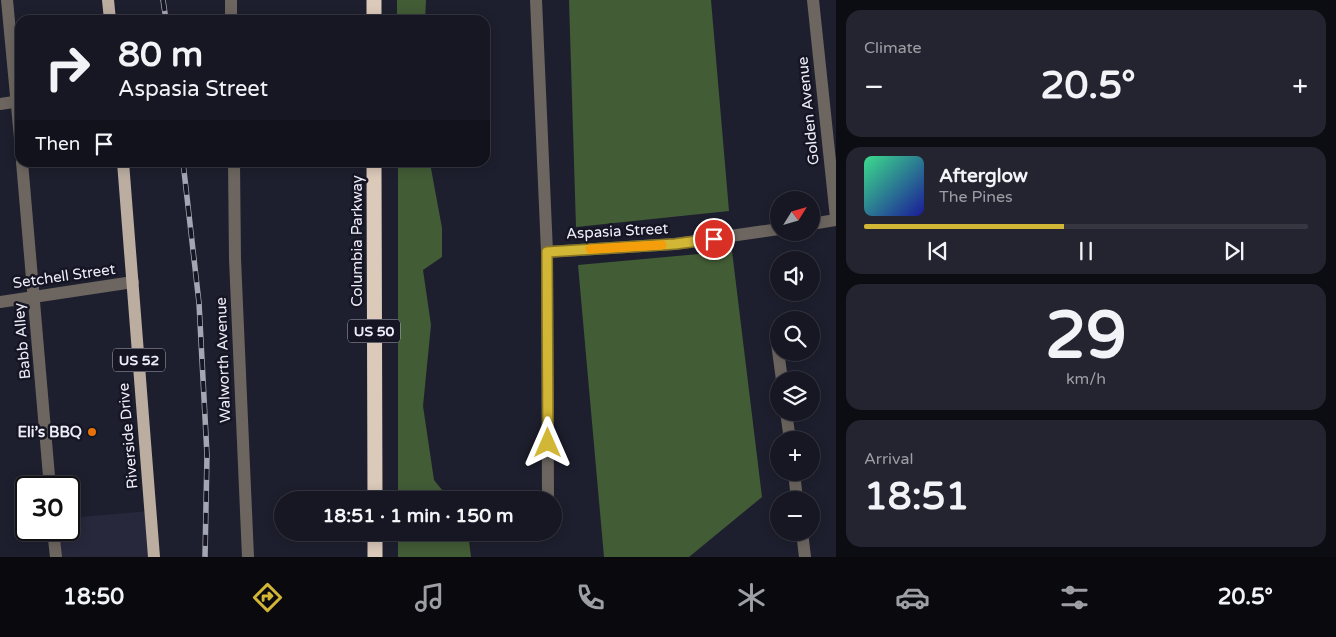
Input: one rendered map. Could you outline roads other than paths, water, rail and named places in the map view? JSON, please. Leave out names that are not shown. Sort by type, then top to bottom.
[{"type":"highway","points":[[374,0],[374,15]]},
{"type":"highway","name":"Columbia Parkway","points":[[374,167],[375,491]]},
{"type":"highway","points":[[375,541],[375,557]]},
{"type":"main road","points":[[108,0],[110,15]]},
{"type":"main road","name":"Riverside Drive","points":[[123,167],[154,557]]},
{"type":"street","points":[[7,0],[15,74]]},
{"type":"street","points":[[231,0],[231,15]]},
{"type":"street","points":[[536,0],[547,252],[548,491]]},
{"type":"street","name":"Golden Avenue","points":[[813,0],[836,219]]},
{"type":"street","points":[[0,104],[15,102]]},
{"type":"street","name":"Babb Alley","points":[[22,167],[49,476]]},
{"type":"street","name":"Walworth Avenue","points":[[234,167],[235,259],[248,557]]},
{"type":"street","points":[[820,222],[836,219]]},
{"type":"street","name":"Aspasia Street","points":[[547,252],[675,244],[770,230]]},
{"type":"street","name":"Setchell Street","points":[[0,302],[133,282]]},
{"type":"street","points":[[54,541],[56,557]]},
{"type":"street","points":[[803,541],[805,557]]},
{"type":"railway","points":[[163,0],[165,15]]},
{"type":"railway","points":[[184,167],[199,303],[207,455],[205,557]]},
{"type":"place","name":"Eli’s BBQ","points":[[92,432]]}]
